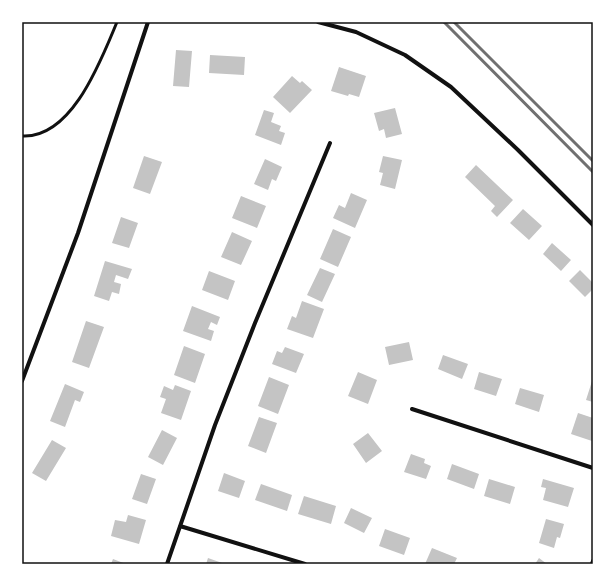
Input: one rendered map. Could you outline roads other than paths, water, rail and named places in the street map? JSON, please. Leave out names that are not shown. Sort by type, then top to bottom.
[{"type":"street","points":[[22,381],[78,233],[148,22]]},
{"type":"street","points":[[318,22],[356,32],[405,54],[451,88],[518,150],[593,226]]},
{"type":"street","points":[[167,564],[215,425],[252,330],[330,143]]},
{"type":"street","points":[[412,410],[593,468]]},
{"type":"street","points":[[180,526],[305,564]]},
{"type":"lane","points":[[22,136],[39,135],[60,122],[73,110],[86,89],[118,22]]},
{"type":"railway","points":[[444,22],[593,172]]},
{"type":"railway","points":[[454,22],[593,161]]}]
